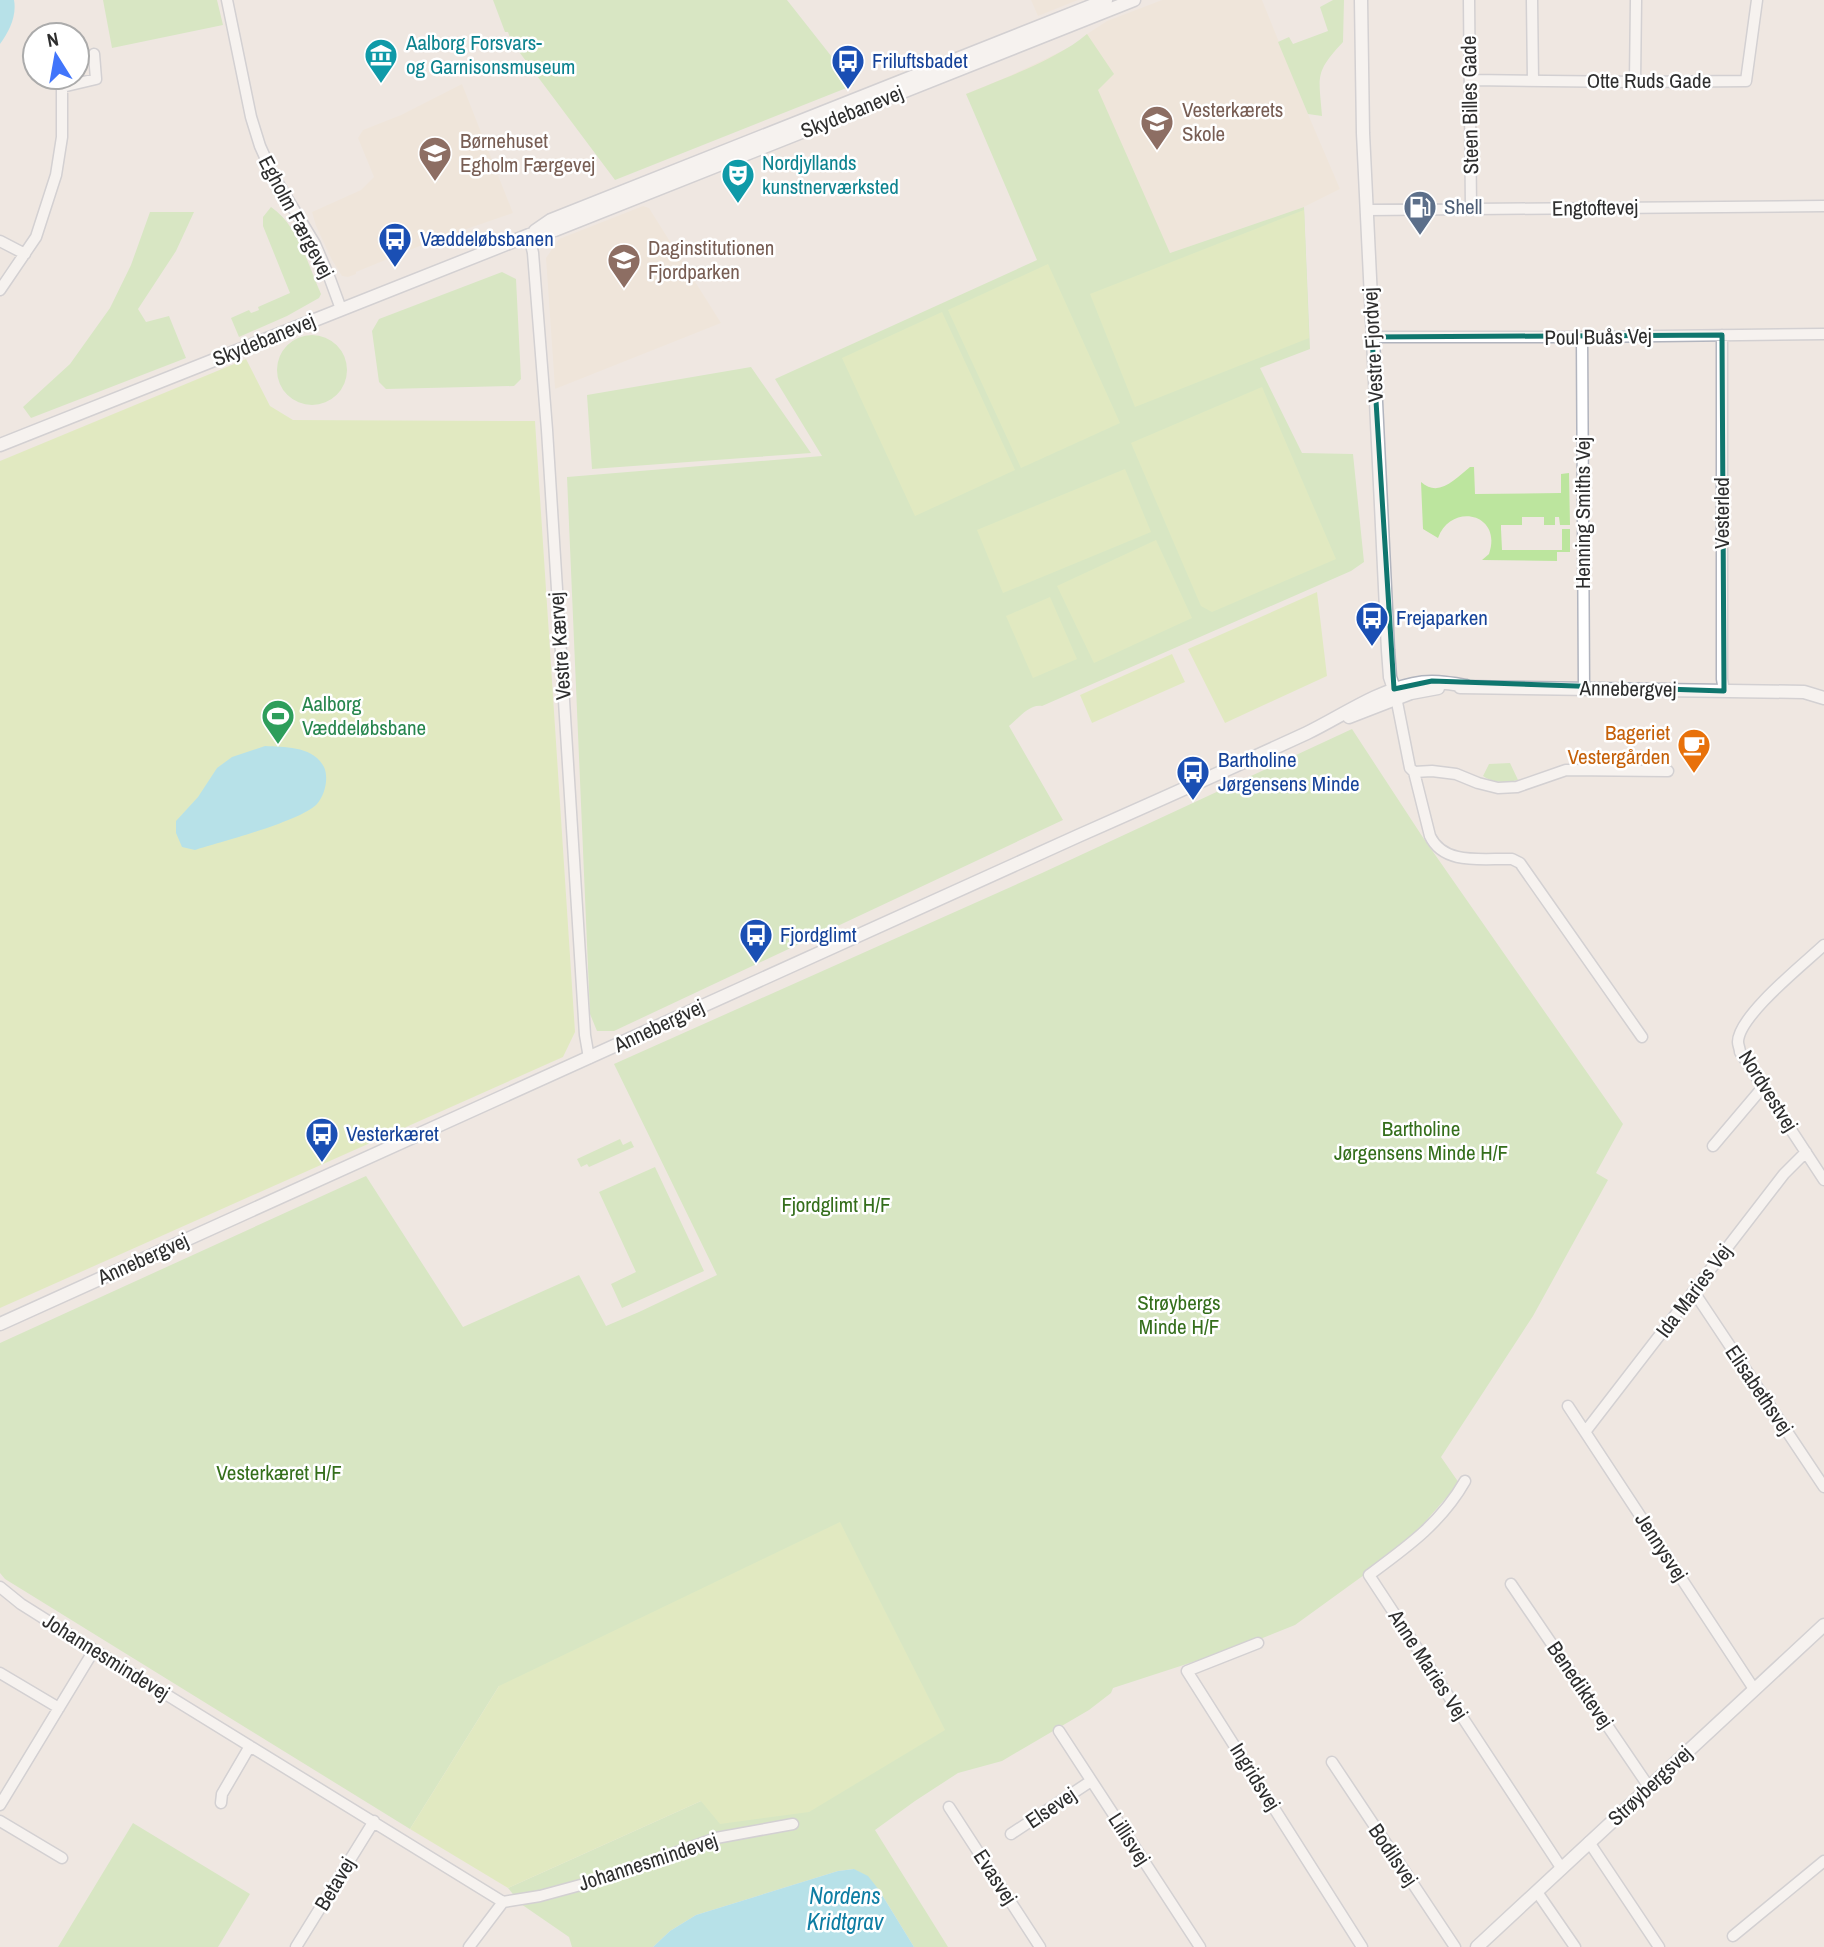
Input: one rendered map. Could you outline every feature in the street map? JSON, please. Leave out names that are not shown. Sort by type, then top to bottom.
[{"type":"street","name":"Egholm Færgevej","points":[[227,0],[251,117],[260,146],[273,175],[315,244],[341,309]]},
{"type":"street","name":"Skydebanevej","points":[[529,235],[551,220],[1106,0]]},
{"type":"street","name":"Skydebanevej","points":[[0,445],[529,235],[555,230],[1134,0]]},
{"type":"street","name":"Vestre Fjordvej","points":[[1361,0],[1363,133],[1372,337],[1388,650],[1390,677],[1395,694]]},
{"type":"street","name":"Steen Billes Gade","points":[[1469,0],[1471,209]]},
{"type":"street","points":[[1532,0],[1533,80]]},
{"type":"street","points":[[1635,82],[1636,0]]},
{"type":"street","name":"Otte Ruds Gade","points":[[1471,80],[1746,81],[1757,0]]},
{"type":"street","points":[[0,290],[36,237],[55,175],[62,137],[62,87],[96,79],[94,54]]},
{"type":"street","name":"Engtoftevej","points":[[1367,210],[1824,206]]},
{"type":"street","name":"Vestre Kærvej","points":[[529,235],[533,253],[547,430],[585,1035],[589,1058]]},
{"type":"street","points":[[0,241],[25,254]]},
{"type":"street","name":"Poul Buås Vej","points":[[1372,337],[1824,334]]},
{"type":"street","name":"Vesterled","points":[[1722,335],[1724,691]]},
{"type":"street","name":"Henning Smiths Vej","points":[[1582,337],[1584,689]]},
{"type":"street","name":"Annebergvej","points":[[0,1324],[1319,727],[1374,709],[1395,694],[1466,686],[1804,692],[1824,698]]},
{"type":"street","name":"Annebergvej","points":[[1790,692],[1824,707]]},
{"type":"street","points":[[1395,694],[1410,768],[1414,772],[1434,845],[1454,857],[1513,859],[1520,863],[1642,1037]]},
{"type":"street","points":[[1414,772],[1456,774],[1499,788],[1517,787],[1566,770],[1668,771]]},
{"type":"street","name":"Nordvestvej","points":[[1824,945],[1759,1005],[1741,1029],[1738,1041],[1740,1052],[1824,1180]]},
{"type":"street","points":[[1713,1146],[1763,1087]]},
{"type":"street","name":"Ida Maries Vej","points":[[1585,1432],[1784,1174],[1806,1152]]},
{"type":"street","name":"Elisabethsvej","points":[[1694,1292],[1824,1487]]},
{"type":"street","name":"Jennysvej","points":[[1568,1406],[1755,1689]]},
{"type":"street","name":"Anne Maries Vej","points":[[1465,1481],[1453,1502],[1437,1521],[1369,1576],[1562,1869]]},
{"type":"street","name":"Benediktevej","points":[[1511,1584],[1649,1787]]},
{"type":"street","name":"Johannesmindevej","points":[[0,1587],[21,1604],[94,1650],[503,1902],[540,1896],[599,1880],[716,1838],[793,1824]]},
{"type":"street","name":"Strøybergsvej","points":[[1479,1946],[1824,1625]]},
{"type":"street","name":"Ingridsvej","points":[[1258,1643],[1187,1671],[1362,1947]]},
{"type":"street","points":[[0,1805],[94,1650]]},
{"type":"street","points":[[0,1673],[59,1708]]},
{"type":"street","name":"Lillisvej","points":[[1059,1731],[1200,1947]]},
{"type":"street","points":[[221,1803],[222,1794],[250,1746]]},
{"type":"street","name":"Bodilsvej","points":[[1332,1762],[1455,1947]]},
{"type":"street","name":"Elsevej","points":[[1011,1834],[1091,1781]]},
{"type":"street","name":"Evasvej","points":[[949,1807],[1040,1947]]},
{"type":"street","points":[[0,1821],[62,1858]]},
{"type":"street","name":"Betavej","points":[[296,1947],[374,1821]]},
{"type":"street","points":[[1589,1842],[1659,1947]]},
{"type":"street","points":[[1733,1936],[1824,1861]]},
{"type":"street","points":[[1537,1892],[1575,1947]]},
{"type":"street","points":[[469,1947],[503,1902]]},
{"type":"highlighted area","points":[[1722,335],[1724,691],[1432,681],[1394,689],[1372,337]]},
{"type":"shaded area","points":[[1031,0],[1078,0],[1038,16]]},
{"type":"shaded area","name":"Vesterkærets Skole","points":[[1162,0],[1262,0],[1340,189],[1304,207],[1170,253],[966,94],[1074,45],[1107,21]]},
{"type":"shaded area","name":"Børnehuset Egholm Færgevej","points":[[462,84],[513,213],[432,241],[348,277],[342,276],[316,226],[312,212],[361,190],[374,177],[358,138],[363,130],[401,115]]},
{"type":"shaded area","name":"Daginstitutionen Fjordparken","points":[[643,206],[649,208],[721,323],[555,389],[546,258],[559,239]]},
{"type":"green space","points":[[103,0],[217,0],[223,25],[112,48]]},
{"type":"green space","points":[[493,0],[787,0],[854,85],[615,180],[511,41]]},
{"type":"green space","points":[[1333,0],[1344,0],[1343,42],[1327,61],[1320,76],[1322,116],[1308,114],[1278,42],[1289,37],[1293,44],[1328,31],[1320,7]]},
{"type":"green space","points":[[1087,34],[1114,74],[1098,90],[1170,253],[1304,207],[1310,349],[1260,368],[1302,453],[1353,454],[1364,562],[1351,571],[1042,706],[1028,709],[1009,726],[1063,820],[614,1031],[597,1031],[590,1014],[567,477],[822,456],[775,379],[1037,260],[966,94],[1045,60]]},
{"type":"green space","points":[[271,207],[295,235],[321,294],[319,298],[287,316],[239,337],[231,318],[249,310],[251,313],[259,310],[258,307],[290,293],[263,226],[263,217]]},
{"type":"green space","points":[[1304,210],[1309,338],[1135,407],[1090,294]]},
{"type":"green space","points":[[150,212],[194,212],[176,251],[138,309],[146,322],[169,316],[186,358],[31,418],[23,407],[70,364],[110,308],[131,265]]},
{"type":"green space","points":[[1048,264],[1120,423],[1021,468],[948,310]]},
{"type":"green space","points":[[502,272],[516,279],[521,379],[514,386],[386,389],[379,382],[372,331],[379,319]]},
{"type":"green space","points":[[942,312],[1015,470],[915,516],[842,358]]},
{"type":"green space","points":[[312,335],[331,341],[341,351],[347,370],[341,389],[331,399],[312,405],[293,399],[283,389],[277,370],[283,351],[293,341]]},
{"type":"green space","name":"Aalborg Væddeløbsbane","points":[[246,359],[270,406],[293,420],[535,421],[575,1032],[563,1057],[0,1308],[0,461]]},
{"type":"green space","points":[[751,367],[811,453],[592,469],[587,395]]},
{"type":"green space","points":[[1262,387],[1336,559],[1212,612],[1201,606],[1131,443]]},
{"type":"green space","points":[[1470,467],[1474,467],[1475,494],[1561,493],[1561,474],[1569,473],[1570,525],[1560,525],[1559,517],[1555,517],[1555,525],[1544,525],[1544,517],[1522,517],[1522,525],[1501,525],[1501,529],[1502,550],[1562,550],[1562,529],[1570,529],[1570,552],[1557,552],[1557,561],[1482,560],[1489,554],[1491,540],[1489,529],[1482,521],[1464,516],[1453,520],[1444,527],[1438,538],[1423,529],[1421,482],[1434,488],[1447,485]]},
{"type":"green space","points":[[1125,469],[1151,532],[1003,593],[977,530]]},
{"type":"green space","points":[[1156,540],[1192,618],[1094,663],[1057,586]]},
{"type":"green space","points":[[1317,592],[1327,676],[1225,723],[1188,649]]},
{"type":"green space","points":[[1050,597],[1077,659],[1033,678],[1006,616]]},
{"type":"green space","points":[[1172,654],[1185,682],[1092,723],[1080,695]]},
{"type":"green space","points":[[1352,729],[1422,836],[1623,1124],[1596,1173],[1608,1180],[1533,1316],[1441,1457],[1459,1483],[1404,1546],[1295,1625],[1245,1645],[1113,1688],[1111,1693],[1089,1710],[1002,1761],[958,1773],[875,1830],[948,1947],[914,1947],[879,1890],[854,1869],[838,1871],[696,1915],[670,1931],[653,1947],[572,1947],[569,1937],[521,1904],[508,1888],[701,1801],[809,1812],[499,1686],[410,1829],[5,1579],[0,1573],[0,1343],[366,1176],[463,1327],[579,1275],[606,1326],[639,1312],[717,1275],[614,1064],[1042,873]]},
{"type":"green space","points":[[1510,763],[1518,780],[1500,782],[1483,776],[1489,764]]},
{"type":"green space","points":[[620,1139],[623,1145],[631,1141],[634,1147],[589,1167],[587,1164],[581,1167],[577,1159]]},
{"type":"green space","points":[[655,1167],[704,1271],[622,1308],[611,1284],[636,1272],[599,1192]]},
{"type":"green space","points":[[840,1522],[945,1730],[809,1812],[720,1824],[701,1801],[508,1888],[410,1829],[499,1686]]},
{"type":"green space","points":[[133,1823],[250,1894],[218,1947],[58,1947]]},
{"type":"water","points":[[0,0],[14,0],[15,6],[12,23],[0,44]]},
{"type":"water","points":[[265,746],[306,751],[319,760],[324,767],[326,781],[317,804],[295,817],[241,836],[195,850],[182,847],[176,833],[176,821],[198,797],[217,768],[232,757]]},
{"type":"water","name":"Nordens Kridtgrav","points":[[854,1869],[868,1876],[879,1890],[914,1947],[653,1947],[670,1931],[696,1915],[838,1871]]},
{"type":"place","name":"Aalborg Forsvars- og Garnisonsmuseum","points":[[381,85]]},
{"type":"place","name":"Friluftsbadet","points":[[848,91]]},
{"type":"place","name":"Vesterkærets Skole","points":[[1157,152]]},
{"type":"place","name":"Børnehuset Egholm Færgevej","points":[[435,183]]},
{"type":"place","name":"Nordjyllands kunstnerværksted","points":[[738,205]]},
{"type":"place","name":"Shell","points":[[1420,237]]},
{"type":"place","name":"Væddeløbsbanen","points":[[395,269]]},
{"type":"place","name":"Daginstitutionen Fjordparken","points":[[624,290]]},
{"type":"place","name":"Frejaparken","points":[[1372,648]]},
{"type":"place","name":"Aalborg Væddeløbsbane","points":[[278,746]]},
{"type":"place","name":"Bageriet Vestergården","points":[[1694,775]]},
{"type":"place","name":"Bartholine Jørgensens Minde","points":[[1193,802]]},
{"type":"place","name":"Fjordglimt","points":[[756,965]]},
{"type":"place","name":"Vesterkæret","points":[[322,1164]]},
{"type":"park label","name":"Bartholine Jørgensens Minde H/F","points":[[1421,1141]]},
{"type":"park label","name":"Fjordglimt H/F","points":[[836,1205]]},
{"type":"park label","name":"Strøybergs Minde H/F","points":[[1179,1315]]},
{"type":"park label","name":"Vesterkæret H/F","points":[[279,1473]]}]
